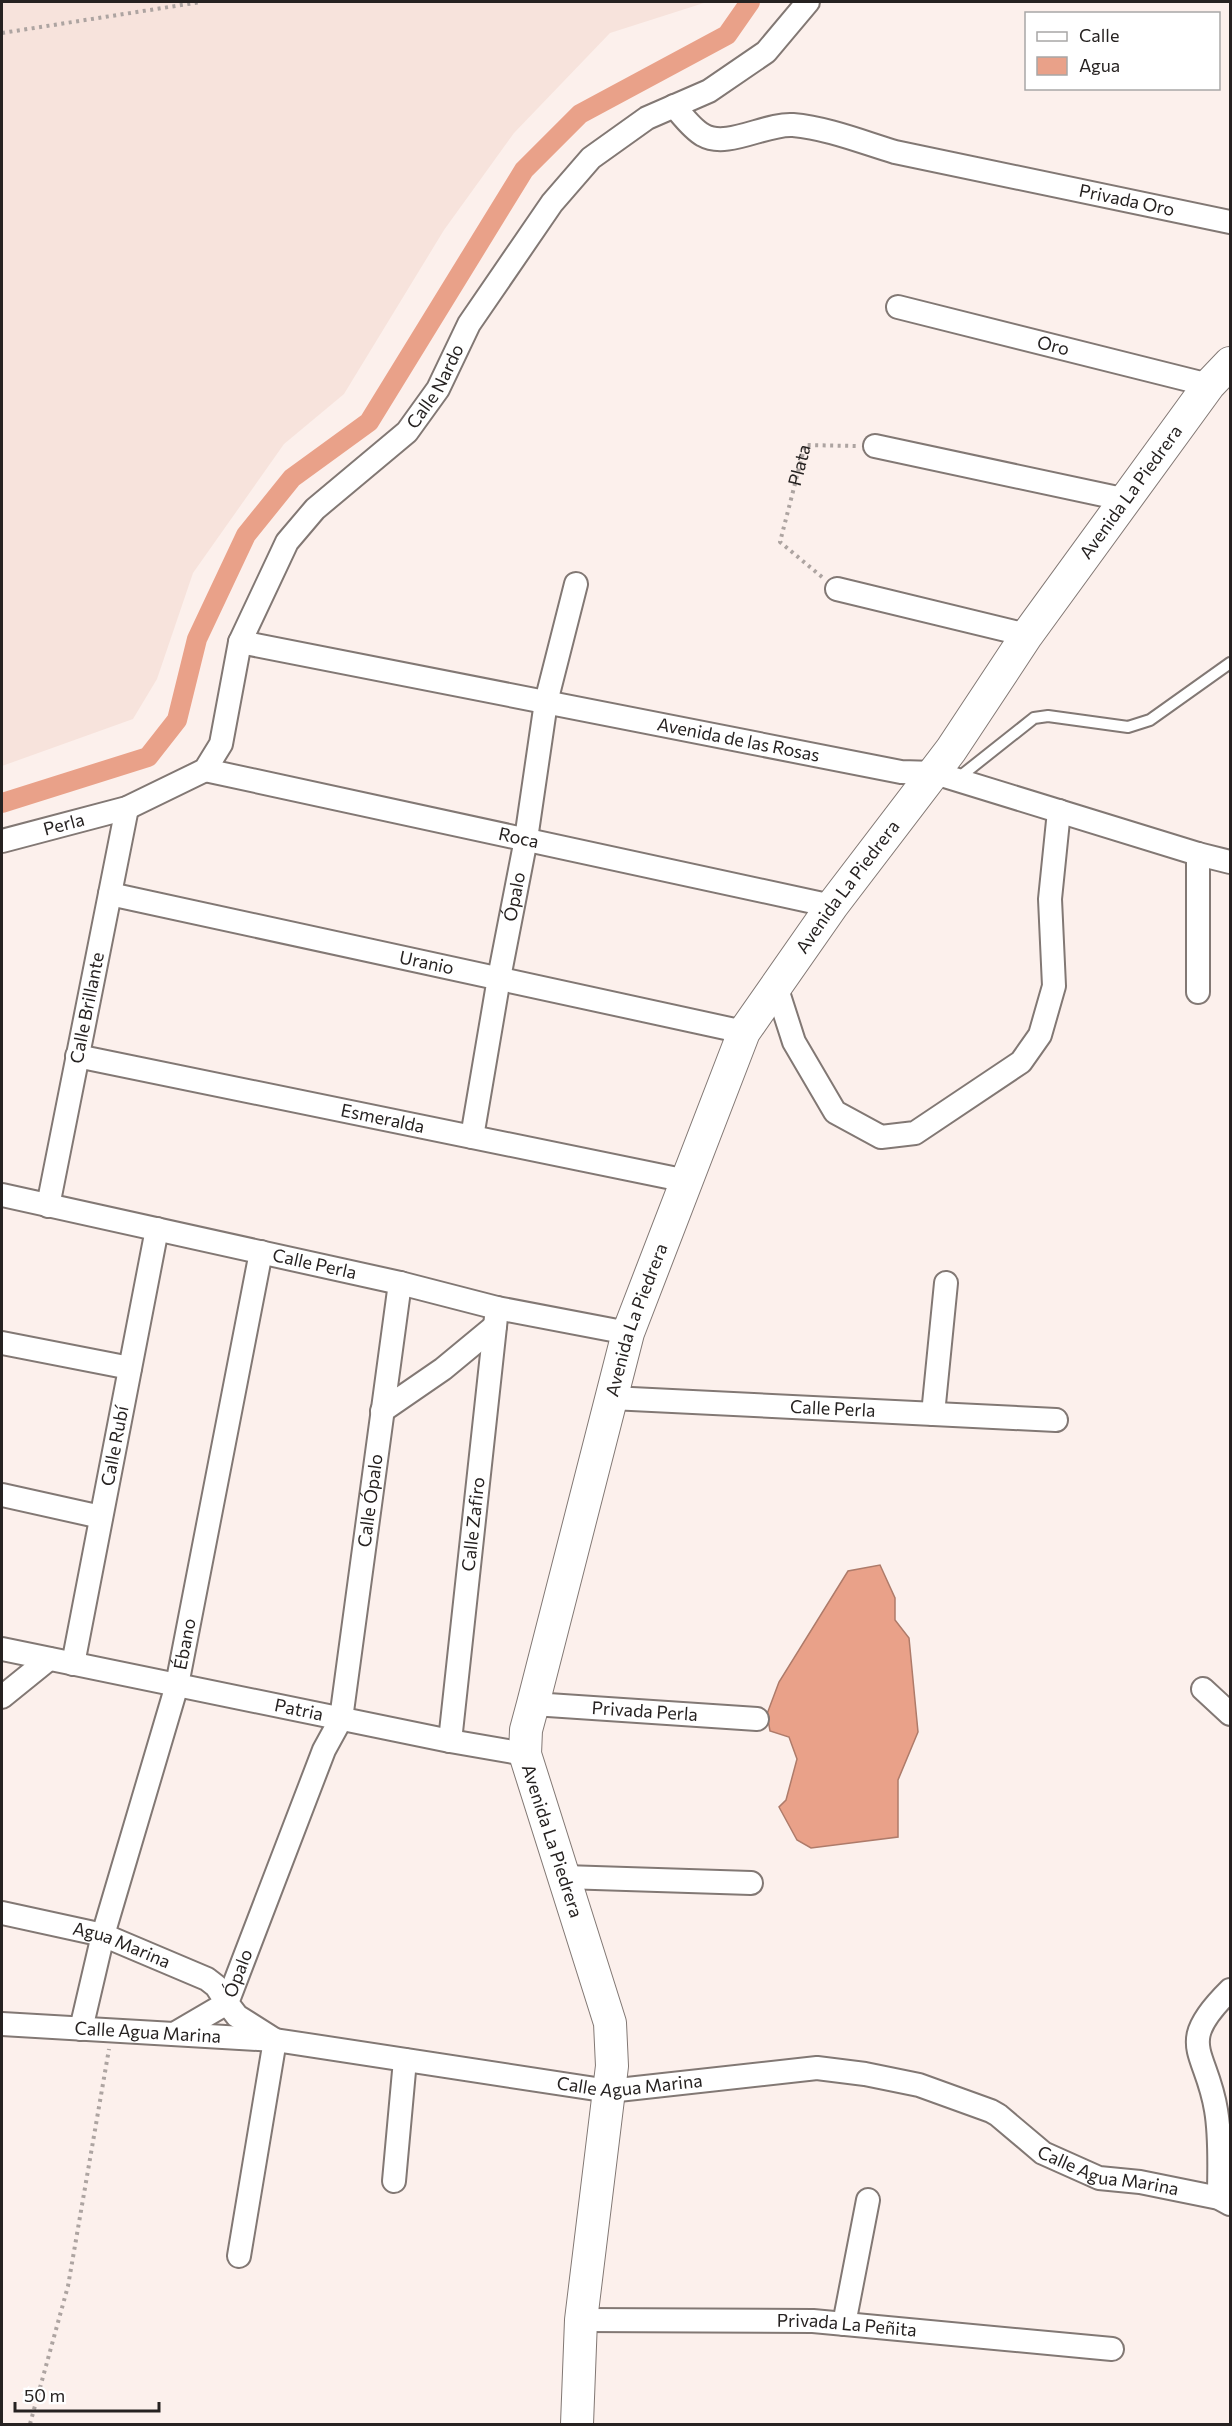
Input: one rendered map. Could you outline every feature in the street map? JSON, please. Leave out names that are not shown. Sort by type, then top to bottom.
[{"type":"street","name":"Calle Nardo","points":[[205,770],[221,744],[240,642],[287,542],[315,509],[407,432],[438,389],[469,324],[552,203],[591,158],[647,118],[708,91],[766,52],[808,2]]},
{"type":"street","name":"Privada Oro","points":[[674,106],[701,135],[710,138],[730,138],[782,126],[805,127],[895,152],[1230,222]]},
{"type":"street","name":"Oro","points":[[898,307],[1220,374]]},
{"type":"street","name":"Avenida La Piedrera","points":[[577,2424],[581,2320],[612,2066],[610,2023],[525,1754],[526,1730],[628,1333],[744,1032],[832,906],[946,776],[1027,635],[1220,374]]},
{"type":"street","points":[[875,446],[1127,500]]},
{"type":"street","name":"Ópalo","points":[[472,1137],[526,839],[546,702],[576,584]]},
{"type":"street","points":[[837,590],[1027,635]]},
{"type":"street","name":"Avenida de las Rosas","points":[[240,642],[901,771],[946,776],[1230,862]]},
{"type":"street","points":[[127,808],[205,770]]},
{"type":"street","name":"Roca","points":[[205,770],[832,906]]},
{"type":"street","name":"Perla","points":[[2,841],[127,808]]},
{"type":"street","name":"Calle Brillante","points":[[48,1206],[127,808]]},
{"type":"street","points":[[776,986],[794,1042],[835,1112],[881,1137],[915,1133],[1022,1062],[1040,1035],[1054,986],[1050,899],[1059,811]]},
{"type":"street","points":[[1198,854],[1198,992]]},
{"type":"street","name":"Uranio","points":[[110,894],[744,1032]]},
{"type":"street","name":"Esmeralda","points":[[77,1056],[687,1181]]},
{"type":"street","name":"Calle Perla","points":[[2,1195],[400,1283],[496,1317],[628,1333]]},
{"type":"street","name":"Calle Rubí","points":[[73,1664],[157,1229]]},
{"type":"street","name":"Ébano","points":[[81,2029],[103,1935],[177,1685],[261,1252]]},
{"type":"street","name":"Calle Ópalo","points":[[341,1719],[400,1283]]},
{"type":"street","points":[[933,1414],[946,1283]]},
{"type":"street","points":[[382,1411],[443,1369],[496,1317]]},
{"type":"street","name":"Calle Zafiro","points":[[450,1742],[496,1317]]},
{"type":"street","points":[[2,1343],[130,1368]]},
{"type":"street","name":"Calle Perla","points":[[611,1398],[1056,1420]]},
{"type":"street","points":[[2,1495],[101,1517]]},
{"type":"street","name":"Patria","points":[[2,1649],[450,1742],[525,1754]]},
{"type":"street","points":[[2,1697],[49,1659]]},
{"type":"street","points":[[1203,1689],[1230,1714]]},
{"type":"street","name":"Privada Perla","points":[[533,1704],[756,1719]]},
{"type":"street","name":"Ópalo","points":[[275,2040],[237,2016],[227,2003],[324,1750],[341,1719]]},
{"type":"street","points":[[564,1877],[751,1883]]},
{"type":"street","name":"Agua Marina","points":[[2,1913],[103,1935],[207,1979],[216,1986],[227,2003]]},
{"type":"street","points":[[1225,2201],[1216,2107],[1200,2058],[1197,2037],[1205,2019],[1230,1990]]},
{"type":"street","points":[[174,2034],[227,2003]]},
{"type":"street","name":"Calle Agua Marina","points":[[2,2024],[275,2040],[609,2091],[817,2068],[865,2074],[919,2085],[991,2111],[1043,2153],[1099,2178],[1140,2182],[1225,2201]]},
{"type":"street","points":[[239,2256],[275,2040]]},
{"type":"street","points":[[394,2181],[405,2060]]},
{"type":"street","points":[[844,2324],[868,2200]]},
{"type":"street","name":"Privada La Peñita","points":[[581,2320],[813,2321],[1112,2349]]},
{"type":"lane","points":[[946,776],[1034,718],[1048,716],[1128,727],[1150,720],[1230,663]]},
{"type":"path","points":[[2,33],[201,2]]},
{"type":"path","name":"Plata","points":[[837,590],[780,542],[806,445],[875,446]]},
{"type":"path","points":[[30,2424],[68,2286],[112,2031]]},
{"type":"shaded area","points":[[2,2],[707,2],[610,33],[514,133],[444,230],[344,394],[284,444],[193,573],[157,679],[133,719],[2,766]]},
{"type":"water","points":[[880,1565],[895,1598],[895,1620],[909,1638],[918,1732],[898,1780],[898,1837],[811,1848],[797,1840],[779,1807],[786,1800],[797,1759],[789,1737],[770,1731],[767,1714],[779,1682],[848,1571]]},
{"type":"waterway","points":[[2,803],[148,757],[177,720],[197,639],[246,535],[292,478],[369,422],[524,170],[580,114],[727,35],[750,2]]}]
